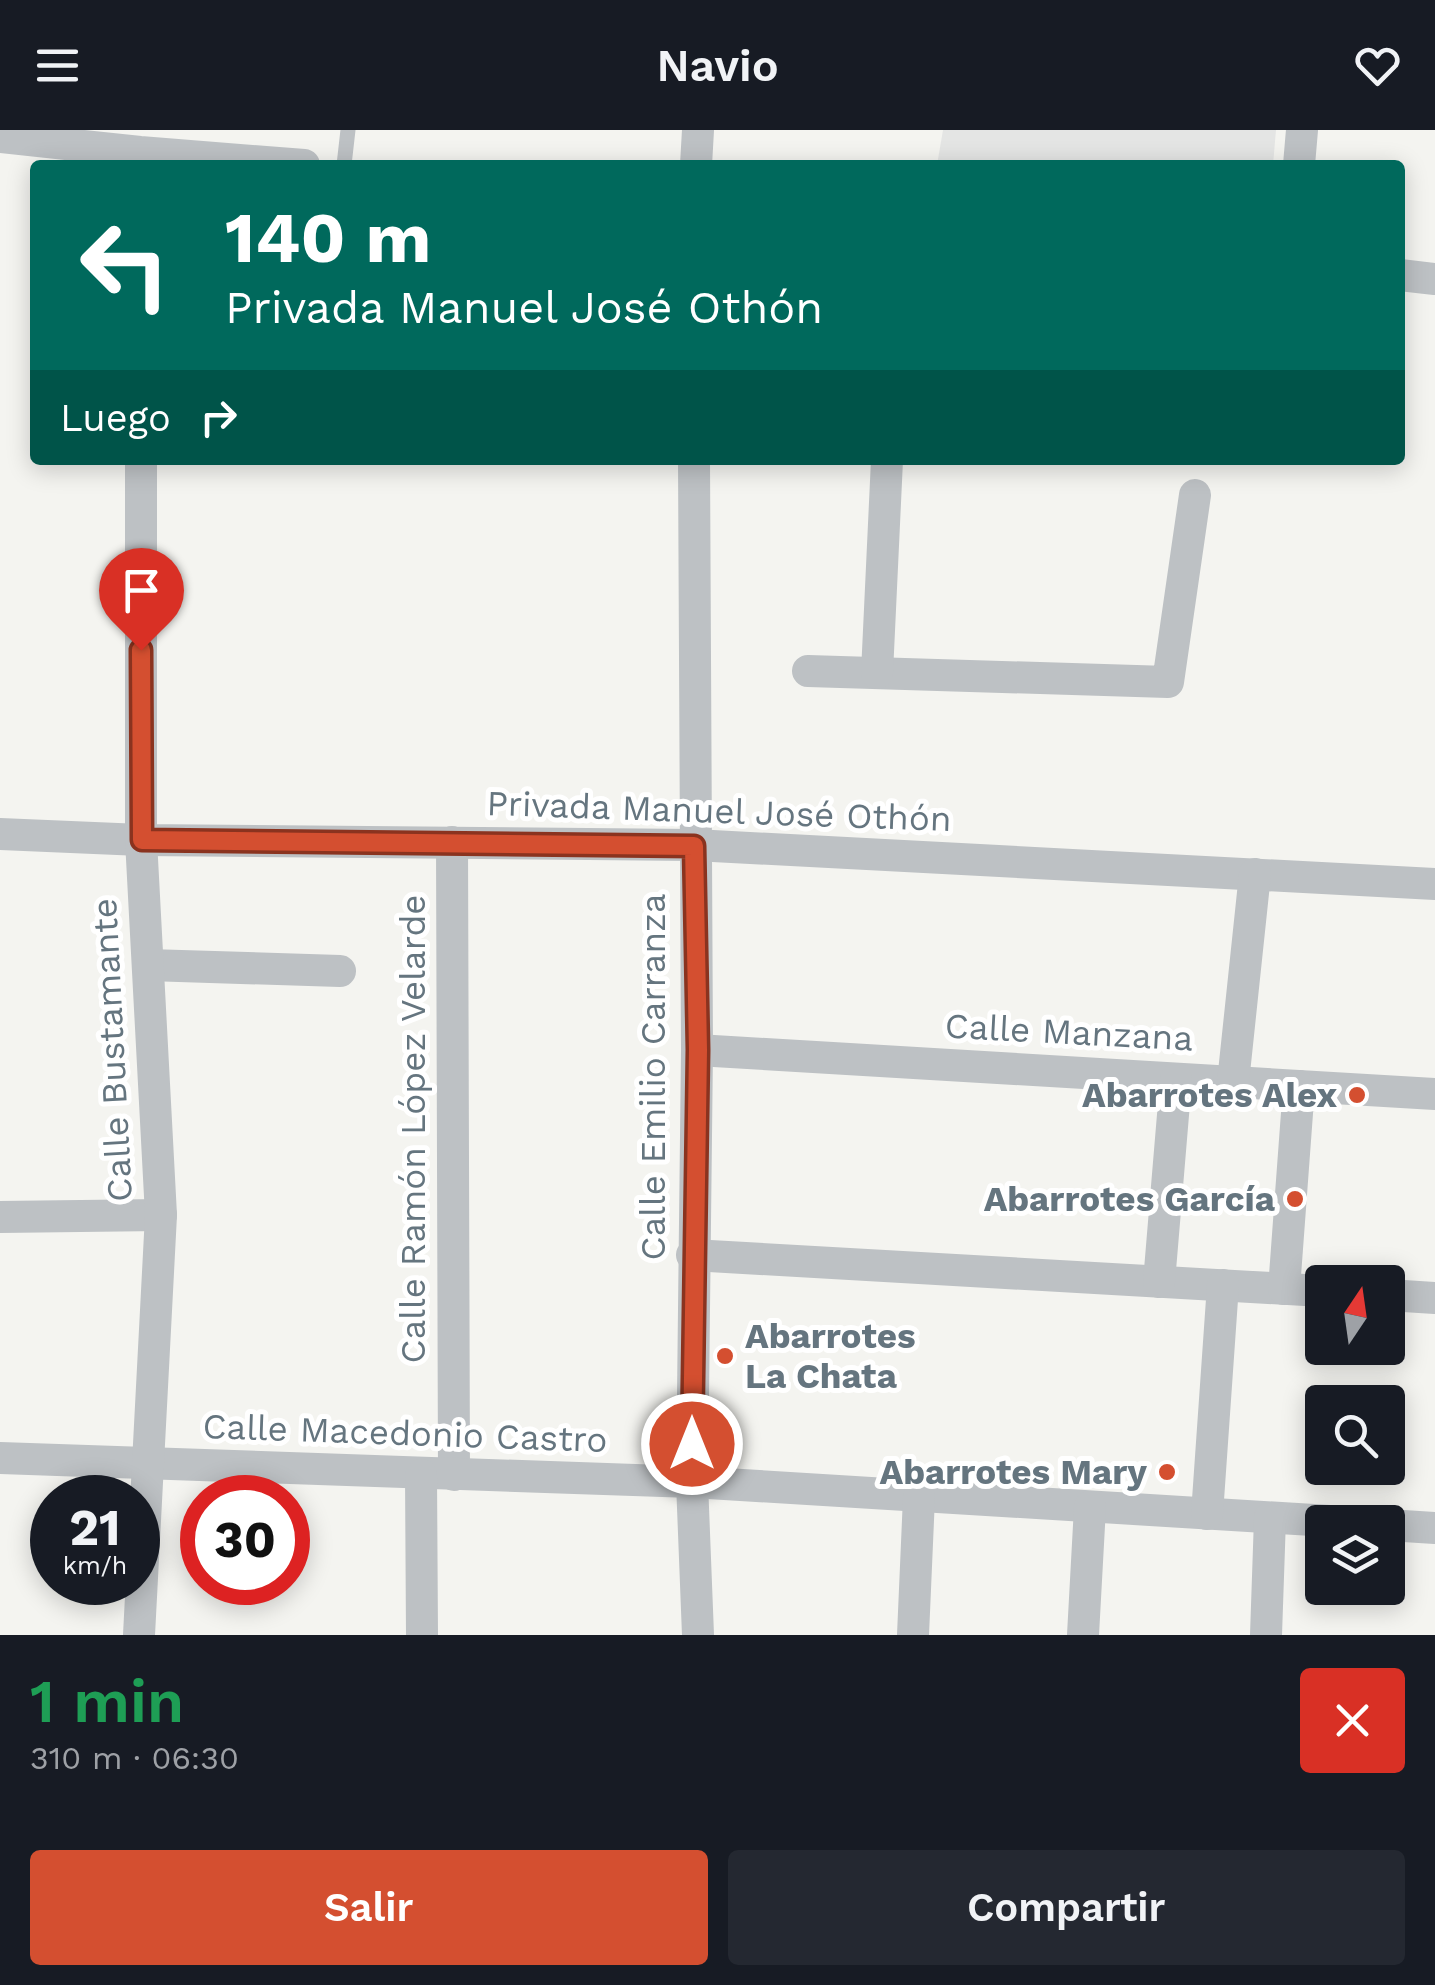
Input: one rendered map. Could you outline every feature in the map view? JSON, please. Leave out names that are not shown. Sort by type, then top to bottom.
[{"type":"street","points":[[696,160],[698,130]]},
{"type":"street","points":[[1299,160],[1302,130]]},
{"type":"street","points":[[0,137],[253,160]]},
{"type":"street","points":[[1405,276],[1435,279]]},
{"type":"street","name":"Calle Bustamante","points":[[139,1635],[161,1215],[142,840],[141,465]]},
{"type":"street","name":"Calle Emilio Carranza","points":[[694,465],[698,1050],[692,1255],[692,1482],[698,1635]]},
{"type":"street","points":[[877,673],[887,465]]},
{"type":"street","points":[[808,671],[1168,682],[1195,495]]},
{"type":"street","name":"Privada Manuel José Othón","points":[[0,834],[142,840],[694,846],[1435,884]]},
{"type":"street","name":"Calle Ramón López Velarde","points":[[422,1635],[438,1475],[452,842]]},
{"type":"street","points":[[1233,1082],[1255,874]]},
{"type":"street","points":[[148,965],[340,970]]},
{"type":"street","name":"Calle Manzana","points":[[698,1050],[1435,1094]]},
{"type":"street","points":[[1159,1282],[1176,1079]]},
{"type":"street","points":[[1284,1289],[1299,1086]]},
{"type":"street","points":[[0,1217],[161,1215]]},
{"type":"street","points":[[692,1255],[1305,1290]]},
{"type":"street","points":[[1208,1514],[1222,1285]]},
{"type":"street","points":[[1405,1296],[1435,1298]]},
{"type":"street","name":"Calle Macedonio Castro","points":[[0,1458],[692,1482],[1305,1520]]},
{"type":"street","points":[[913,1635],[920,1497]]},
{"type":"street","points":[[1083,1635],[1090,1507]]},
{"type":"street","points":[[1266,1635],[1270,1518]]},
{"type":"street","points":[[1405,1526],[1435,1528]]},
{"type":"lane","points":[[345,160],[348,130]]},
{"type":"shaded area","points":[[943,130],[1276,130],[1273,160],[938,160]]},
{"type":"place","name":"Abarrotes Alex","points":[[1357,1095]]},
{"type":"place","name":"Abarrotes García","points":[[1295,1199]]},
{"type":"place","name":"Abarrotes La Chata","points":[[725,1356]]},
{"type":"place","name":"Abarrotes Mary","points":[[1167,1472]]},
{"type":"route","points":[[141,650],[142,840],[694,846],[698,1050],[692,1444]]}]
